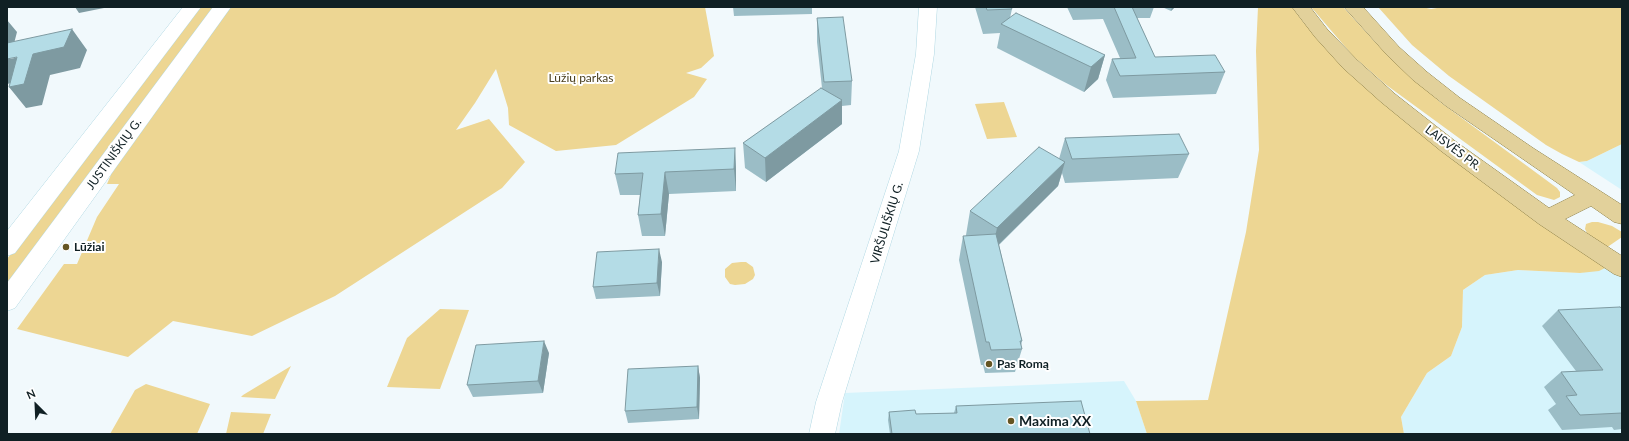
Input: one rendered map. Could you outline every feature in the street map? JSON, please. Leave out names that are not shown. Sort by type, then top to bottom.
[{"type":"main road","points":[[7,247],[192,7]]},
{"type":"main road","name":"JUSTINIŠKIŲ G.","points":[[7,301],[222,7]]},
{"type":"main road","name":"VIRŠULIŠKIŲ G.","points":[[822,434],[829,402],[909,151],[925,54],[928,7]]},
{"type":"main road","name":"LAISVĖS PR.","points":[[1301,7],[1321,33],[1350,64],[1388,98],[1448,146],[1547,218],[1622,268]]},
{"type":"main road","points":[[1353,7],[1393,51],[1425,80],[1493,131],[1622,216]]},
{"type":"main road","points":[[1547,218],[1591,197]]},
{"type":"shaded area","points":[[1622,144],[1622,190],[1579,162],[1587,161]]},
{"type":"shaded area","points":[[1609,266],[1622,274],[1622,434],[1404,434],[1401,417],[1427,373],[1451,356],[1462,327],[1463,290],[1485,275],[1518,270],[1580,273]]},
{"type":"shaded area","points":[[1124,381],[1136,401],[1147,434],[839,434],[845,393]]},
{"type":"green space","points":[[200,7],[214,7],[7,286],[7,259]]},
{"type":"green space","name":"Lūžių parkas","points":[[229,7],[705,7],[714,56],[701,68],[686,73],[707,79],[694,97],[616,145],[556,151],[509,125],[508,108],[496,69],[456,130],[489,119],[525,162],[502,188],[335,296],[252,336],[173,321],[128,357],[17,329],[64,264],[77,264],[97,217],[119,184],[107,184],[115,165]]},
{"type":"green space","points":[[1258,7],[1292,7],[1304,23],[1331,52],[1609,266],[1599,271],[1580,273],[1518,270],[1485,275],[1463,290],[1462,327],[1451,356],[1427,373],[1401,417],[1404,434],[1147,434],[1136,401],[1208,400],[1246,232],[1259,150],[1256,51]]},
{"type":"green space","points":[[1311,7],[1343,7],[1375,42],[1440,102],[1557,188],[1560,192],[1560,197],[1554,200],[1537,195],[1385,84],[1353,56]]},
{"type":"green space","points":[[1378,7],[1422,7],[1431,9],[1443,7],[1622,7],[1622,144],[1587,161],[1579,162],[1562,154],[1546,145],[1449,76],[1412,45]]},
{"type":"green space","points":[[1004,102],[1017,137],[987,139],[975,104]]},
{"type":"green space","points":[[1592,222],[1612,226],[1622,232],[1622,237],[1606,248],[1587,233],[1585,229],[1586,224]]},
{"type":"green space","points":[[746,262],[753,267],[755,275],[753,279],[745,284],[730,284],[725,277],[725,269],[732,263]]},
{"type":"green space","points":[[440,309],[469,310],[440,389],[387,387],[407,338]]},
{"type":"green space","points":[[291,366],[275,399],[241,397],[243,395]]},
{"type":"green space","points":[[146,384],[210,404],[197,434],[110,434],[135,390]]},
{"type":"green space","points":[[231,412],[271,414],[263,434],[226,434]]},
{"type":"building","points":[[986,7],[1011,7],[1012,9],[987,10]]},
{"type":"building","points":[[1114,7],[1132,7],[1155,57],[1215,55],[1225,72],[1120,76],[1112,59],[1136,58]]},
{"type":"building","points":[[1016,13],[1105,55],[1091,67],[1001,24]]},
{"type":"building","points":[[843,17],[852,81],[824,82],[817,18]]},
{"type":"building","points":[[72,29],[64,47],[33,54],[24,84],[9,87],[17,57],[7,59],[7,43]]},
{"type":"building","points":[[821,88],[842,100],[765,158],[743,143]]},
{"type":"building","points":[[1179,134],[1189,154],[1072,159],[1065,138]]},
{"type":"building","points":[[1039,147],[1065,162],[997,228],[970,211]]},
{"type":"building","points":[[735,148],[734,169],[665,172],[661,214],[638,215],[643,173],[615,174],[618,153]]},
{"type":"building","points":[[996,234],[1022,341],[1020,341],[1022,349],[991,350],[989,342],[986,342],[963,236]]},
{"type":"building","points":[[659,249],[657,283],[593,287],[597,252]]},
{"type":"building","points":[[1620,307],[1622,309],[1622,413],[1580,415],[1566,396],[1577,395],[1561,372],[1603,370],[1558,310]]},
{"type":"building","points":[[544,341],[538,381],[467,385],[476,345]]},
{"type":"building","points":[[698,366],[697,407],[625,411],[628,369]]},
{"type":"building","points":[[1081,401],[1090,434],[892,434],[889,412],[915,410],[916,414],[957,413],[956,406]]},
{"type":"place","name":"Lūžiai","points":[[66,247]]},
{"type":"place","name":"Pas Romą","points":[[989,364]]},
{"type":"place","name":"Maxima XX","points":[[1011,421]]}]
